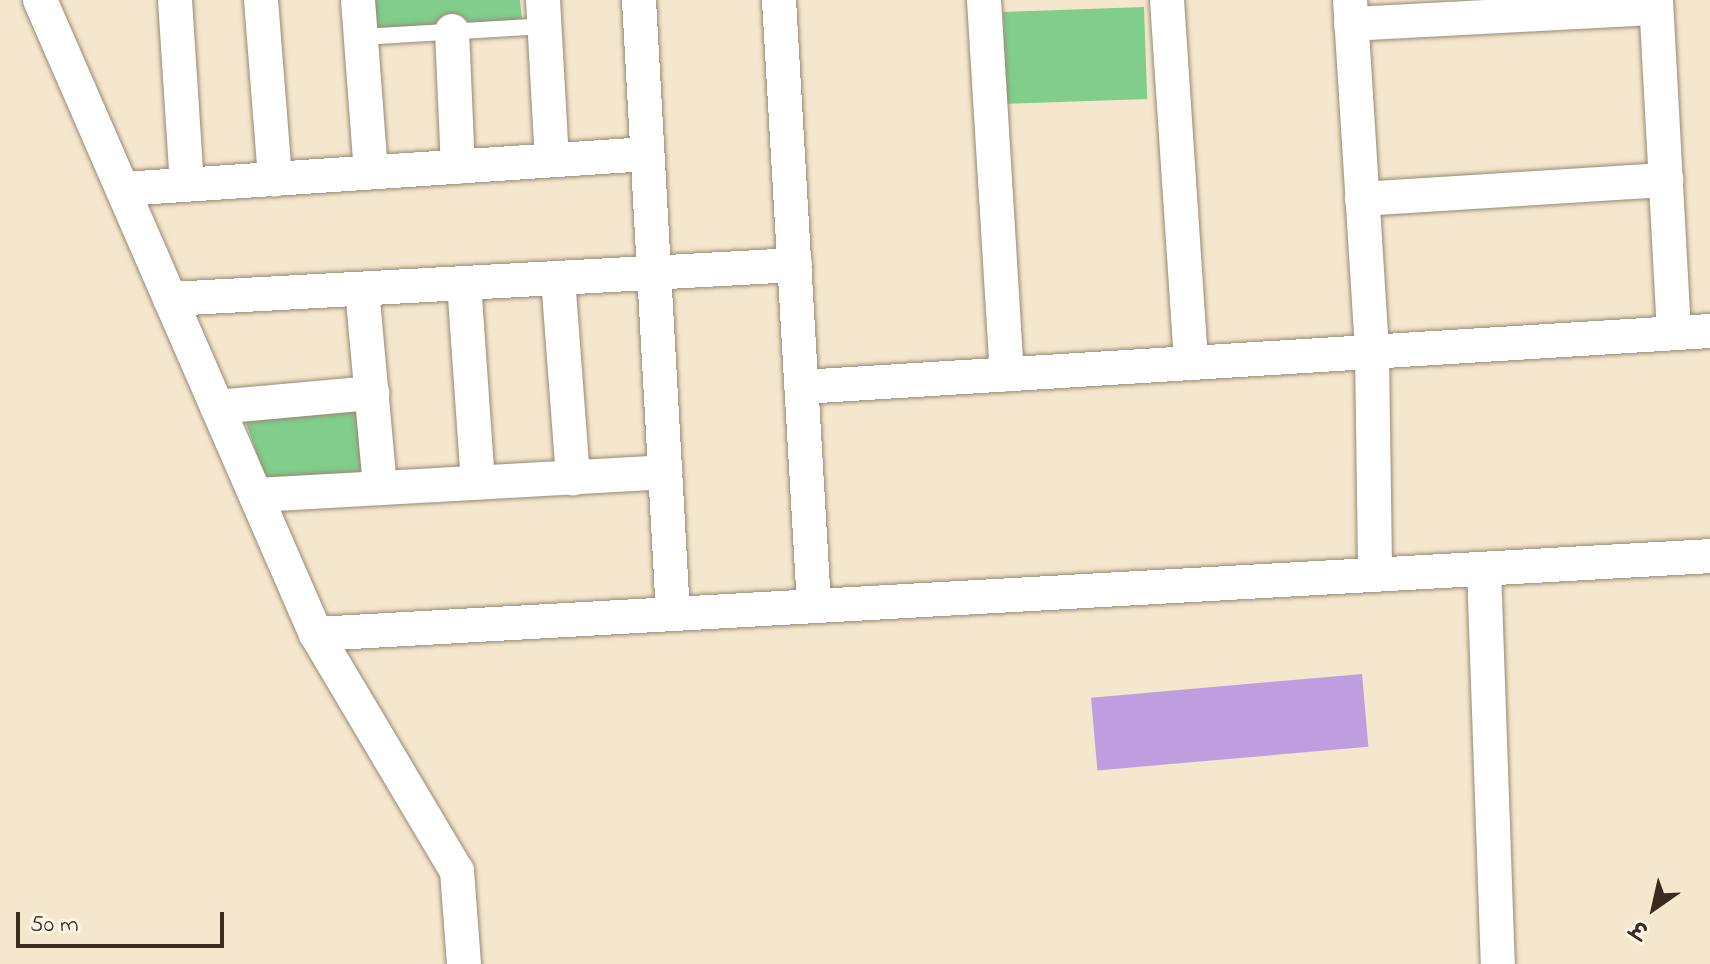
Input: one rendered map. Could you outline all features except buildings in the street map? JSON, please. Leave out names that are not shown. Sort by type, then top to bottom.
[{"type":"street","points":[[40,0],[316,634],[457,871],[464,964]]},
{"type":"street","points":[[175,0],[187,185]]},
{"type":"street","points":[[261,0],[275,179]]},
{"type":"street","points":[[358,0],[371,172]]},
{"type":"street","points":[[639,0],[673,614]]},
{"type":"street","points":[[779,0],[814,606]]},
{"type":"street","points":[[984,0],[1007,374]]},
{"type":"street","points":[[1167,0],[1191,363]]},
{"type":"street","points":[[1375,575],[1372,352],[1350,12],[1656,4],[1674,333]]},
{"type":"street","points":[[544,13],[552,160]]},
{"type":"street","points":[[452,31],[458,167]]},
{"type":"street","points":[[123,189],[647,154]]},
{"type":"street","points":[[1362,199],[1666,180]]},
{"type":"street","points":[[170,299],[795,265]]},
{"type":"street","points":[[558,278],[573,478]]},
{"type":"street","points":[[464,283],[478,483]]},
{"type":"street","points":[[362,289],[380,488]]},
{"type":"street","points":[[802,387],[1710,331]]},
{"type":"street","points":[[217,407],[372,393]]},
{"type":"street","points":[[256,495],[665,472]]},
{"type":"street","points":[[316,634],[1710,556]]},
{"type":"street","points":[[1484,569],[1498,964]]},
{"type":"lane","points":[[361,37],[452,31],[544,13]]},
{"type":"green space","points":[[369,0],[520,0],[522,21],[370,30]]},
{"type":"green space","points":[[1144,7],[1147,99],[1006,104],[1003,12]]},
{"type":"green space","points":[[357,407],[366,482],[267,483],[243,414]]}]
